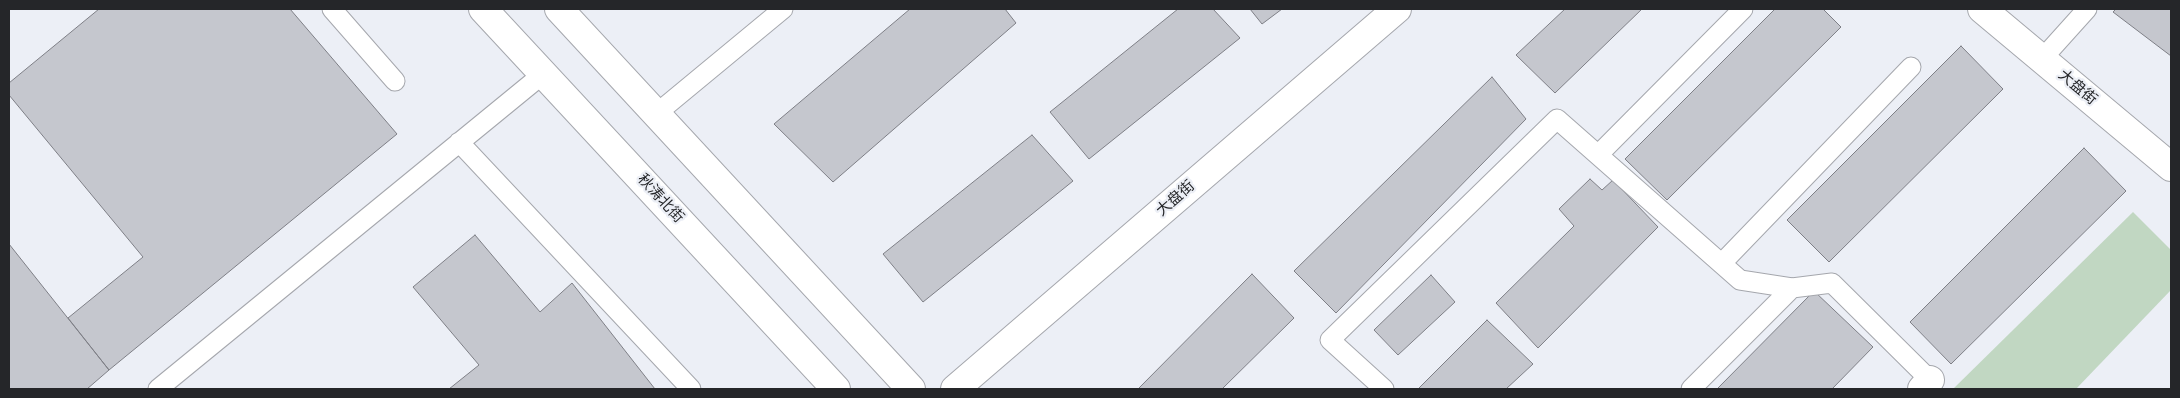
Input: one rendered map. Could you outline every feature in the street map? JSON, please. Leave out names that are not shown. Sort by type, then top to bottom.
[{"type":"main road","name":"秋涛北街","points":[[483,9],[836,389]]},
{"type":"main road","points":[[559,9],[911,389]]},
{"type":"main road","name":"大盘街","points":[[955,389],[1397,9]]},
{"type":"main road","name":"大盘街","points":[[1982,9],[2171,167]]},
{"type":"lane","points":[[332,9],[395,81]]},
{"type":"lane","points":[[656,114],[783,9]]},
{"type":"lane","points":[[1598,155],[1743,9]]},
{"type":"lane","points":[[2042,59],[2087,9]]},
{"type":"lane","points":[[1722,263],[1911,67]]},
{"type":"lane","points":[[170,385],[459,142],[543,74]]},
{"type":"lane","points":[[1384,389],[1330,340],[1557,119],[1740,280],[1792,288],[1832,283],[1926,385]]},
{"type":"lane","points":[[459,142],[691,389]]},
{"type":"lane","points":[[1691,389],[1792,288]]},
{"type":"green space","points":[[2133,212],[2171,250],[2171,290],[2076,389],[1953,389]]},
{"type":"building","points":[[99,9],[290,9],[397,134],[109,370],[68,318],[143,257],[9,95],[9,83]]},
{"type":"building","points":[[910,9],[1005,9],[1016,23],[833,182],[774,124]]},
{"type":"building","points":[[1178,9],[1213,9],[1240,38],[1089,159],[1050,112]]},
{"type":"building","points":[[1250,9],[1282,9],[1262,24]]},
{"type":"building","points":[[1565,9],[1642,9],[1555,93],[1516,55]]},
{"type":"building","points":[[1775,9],[1823,9],[1841,27],[1667,200],[1625,159]]},
{"type":"building","points":[[2116,9],[2171,9],[2171,56],[2113,12]]},
{"type":"building","points":[[1961,46],[2003,89],[1829,262],[1787,220]]},
{"type":"building","points":[[1492,77],[1526,119],[1336,313],[1294,271]]},
{"type":"building","points":[[1032,135],[1073,181],[923,302],[883,254]]},
{"type":"building","points":[[2084,148],[2126,191],[1951,364],[1910,322]]},
{"type":"building","points":[[1590,179],[1602,190],[1613,180],[1658,227],[1538,348],[1496,303],[1574,226],[1559,209]]},
{"type":"building","points":[[475,235],[540,312],[572,283],[655,389],[449,389],[479,365],[413,287]]},
{"type":"building","points":[[9,244],[109,370],[87,389],[9,389]]},
{"type":"building","points":[[1252,274],[1294,318],[1222,389],[1138,389]]},
{"type":"building","points":[[1431,275],[1455,302],[1398,355],[1374,330]]},
{"type":"building","points":[[1814,291],[1873,347],[1832,389],[1717,389]]},
{"type":"building","points":[[1487,320],[1533,364],[1506,389],[1418,389]]}]
